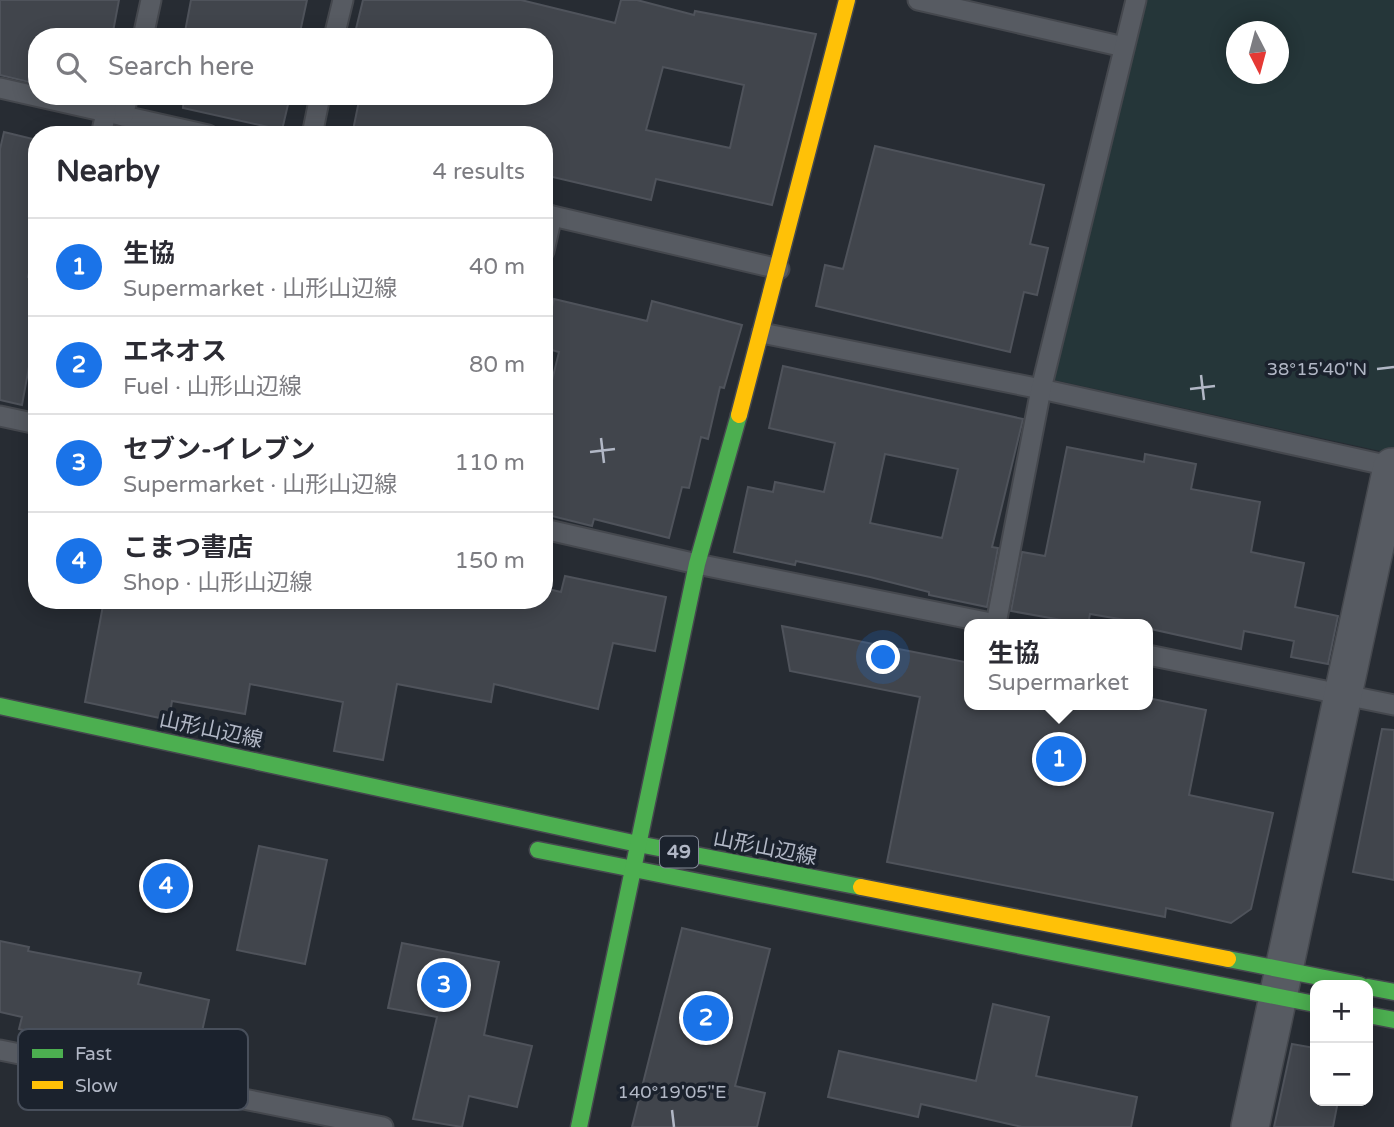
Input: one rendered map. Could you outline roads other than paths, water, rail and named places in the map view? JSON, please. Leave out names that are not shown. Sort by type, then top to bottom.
[{"type":"main road","points":[[579,1127],[630,870],[638,844],[697,564],[779,269],[846,0]]},
{"type":"main road","name":"山形山辺線","points":[[0,706],[1282,983],[1310,1001]]},
{"type":"main road","name":"山形山辺線","points":[[523,846],[630,870],[1282,983],[1310,984]]},
{"type":"main road","points":[[1373,988],[1394,992]]},
{"type":"main road","points":[[1373,1016],[1394,1020]]},
{"type":"street","points":[[1250,1127],[1393,467]]},
{"type":"lane","points":[[144,28],[151,0]]},
{"type":"lane","points":[[336,28],[343,0]]},
{"type":"lane","points":[[918,0],[1124,47]]},
{"type":"lane","points":[[997,619],[1041,389],[1136,0]]},
{"type":"lane","points":[[0,88],[28,94]]},
{"type":"lane","points":[[75,105],[168,126]]},
{"type":"lane","points":[[107,126],[122,105]]},
{"type":"lane","points":[[314,126],[318,105]]},
{"type":"lane","points":[[553,216],[779,269]]},
{"type":"lane","points":[[762,333],[1041,389],[1393,467]]},
{"type":"lane","points":[[0,416],[28,422]]},
{"type":"lane","points":[[553,531],[697,564],[971,619]]},
{"type":"lane","points":[[1153,656],[1394,705]]},
{"type":"lane","points":[[0,1050],[18,1054]]},
{"type":"lane","points":[[248,1100],[383,1127]]},
{"type":"place","name":"生協","points":[[1059,759]]},
{"type":"place","name":"こまつ書店","points":[[166,886]]},
{"type":"place","name":"セブン-イレブン","points":[[444,985]]},
{"type":"place","name":"エネオス","points":[[706,1018]]}]
